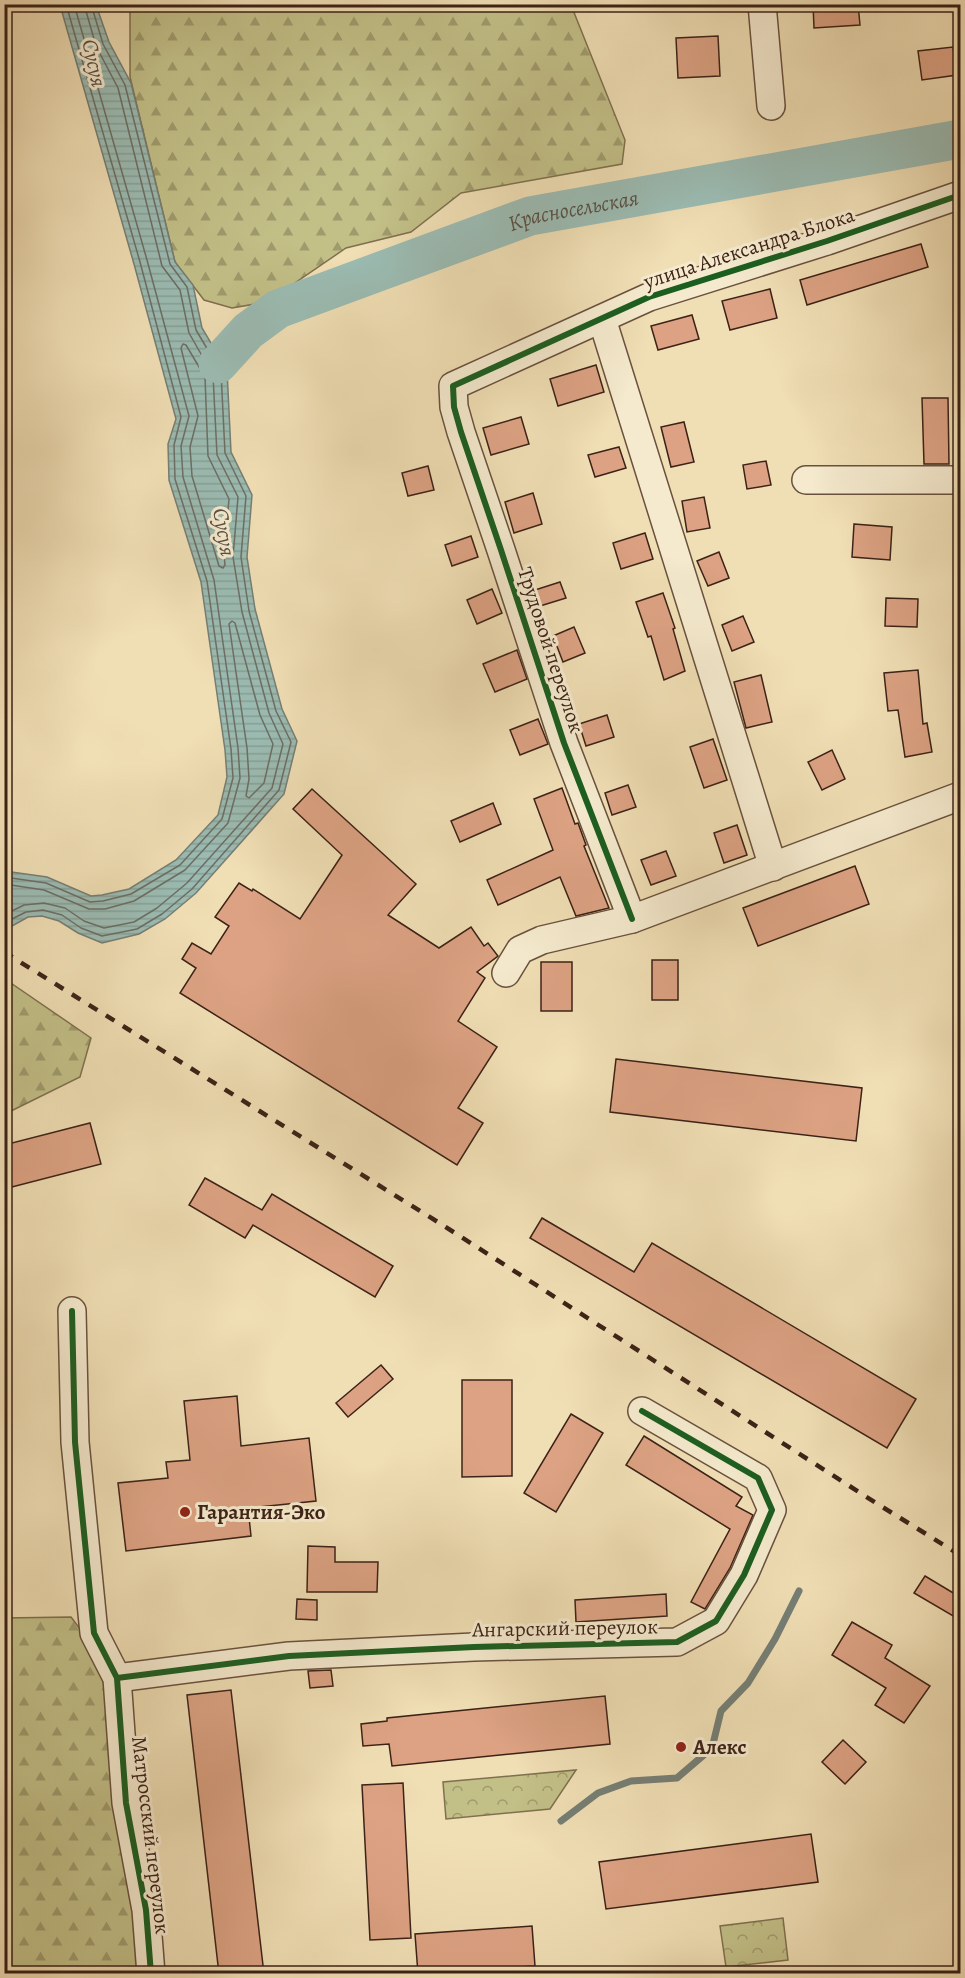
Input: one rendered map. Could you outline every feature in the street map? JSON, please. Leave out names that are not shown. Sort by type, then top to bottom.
[{"type":"street","points":[[762,4],[771,106]]},
{"type":"street","name":"улица Александра Блока","points":[[453,386],[648,297],[826,241],[960,195]]},
{"type":"street","points":[[602,319],[773,867]]},
{"type":"street","name":"Трудовой переулок","points":[[453,386],[454,407],[461,432],[564,743],[632,919]]},
{"type":"street","points":[[806,480],[960,480]]},
{"type":"street","points":[[506,974],[520,950],[542,940],[632,919],[960,796]]},
{"type":"street","name":"Матросский переулок","points":[[72,1311],[75,1442],[94,1633],[117,1678],[126,1803],[146,1910],[151,1974]]},
{"type":"street","name":"Ангарский переулок","points":[[117,1678],[289,1656],[474,1647],[676,1642],[716,1621],[744,1575],[772,1510],[758,1478],[642,1411]]},
{"type":"green space","points":[[130,5],[571,5],[625,140],[622,164],[461,193],[411,232],[346,248],[267,302],[232,308],[204,300],[175,262],[130,77]]},
{"type":"green space","points":[[5,979],[91,1038],[80,1077],[5,1114]]},
{"type":"green space","points":[[71,1617],[117,1678],[151,1973],[5,1973],[4,1618]]},
{"type":"green space","points":[[576,1770],[550,1809],[446,1819],[443,1782]]},
{"type":"green space","points":[[783,1918],[788,1960],[726,1967],[720,1926]]},
{"type":"water","name":"Сусуя","points":[[60,5],[96,5],[109,42],[131,83],[175,262],[193,285],[202,328],[227,370],[231,452],[252,495],[247,557],[255,609],[282,709],[297,741],[284,794],[196,893],[165,919],[139,934],[102,943],[78,933],[59,921],[42,916],[28,917],[5,930],[5,871],[47,877],[91,896],[129,889],[176,860],[218,815],[227,777],[201,582],[169,480],[168,444],[176,419]]},
{"type":"building","points":[[813,4],[858,4],[860,25],[814,28]]},
{"type":"building","points":[[718,36],[720,76],[678,78],[676,38]]},
{"type":"building","points":[[953,47],[957,75],[922,80],[918,51]]},
{"type":"building","points":[[921,244],[928,267],[807,305],[800,280]]},
{"type":"building","points":[[770,289],[777,318],[730,330],[722,301]]},
{"type":"building","points":[[692,315],[699,339],[658,350],[651,326]]},
{"type":"building","points":[[596,365],[604,392],[558,406],[550,379]]},
{"type":"building","points":[[922,398],[948,398],[949,464],[924,464]]},
{"type":"building","points":[[521,417],[529,444],[491,455],[483,428]]},
{"type":"building","points":[[684,422],[694,462],[671,467],[661,427]]},
{"type":"building","points":[[619,447],[626,468],[595,477],[588,455]]},
{"type":"building","points":[[766,461],[771,485],[747,489],[743,465]]},
{"type":"building","points":[[428,466],[434,490],[408,496],[402,473]]},
{"type":"building","points":[[533,493],[542,524],[514,533],[505,502]]},
{"type":"building","points":[[704,497],[710,528],[687,532],[682,501]]},
{"type":"building","points":[[854,524],[892,527],[890,560],[852,557]]},
{"type":"building","points":[[645,533],[653,559],[621,569],[613,543]]},
{"type":"building","points":[[471,536],[478,557],[452,566],[445,545]]},
{"type":"building","points":[[719,552],[729,578],[708,586],[697,561]]},
{"type":"building","points":[[560,582],[566,598],[540,606],[535,590]]},
{"type":"building","points":[[492,589],[502,613],[477,624],[467,600]]},
{"type":"building","points":[[663,593],[675,628],[673,629],[685,671],[664,680],[651,636],[648,637],[636,602]]},
{"type":"building","points":[[886,598],[918,599],[917,627],[885,626]]},
{"type":"building","points":[[743,616],[754,642],[732,651],[722,625]]},
{"type":"building","points":[[574,627],[585,653],[563,662],[553,636]]},
{"type":"building","points":[[517,650],[527,679],[495,692],[483,664]]},
{"type":"building","points":[[918,670],[923,724],[927,723],[932,752],[905,757],[898,710],[888,711],[884,673]]},
{"type":"building","points":[[761,675],[772,722],[746,728],[734,682]]},
{"type":"building","points":[[607,715],[614,737],[586,746],[579,724]]},
{"type":"building","points":[[538,719],[548,744],[520,755],[510,730]]},
{"type":"building","points":[[713,739],[727,780],[704,788],[690,747]]},
{"type":"building","points":[[832,750],[845,779],[822,790],[808,762]]},
{"type":"building","points":[[628,785],[636,807],[612,815],[605,793]]},
{"type":"building","points":[[562,788],[575,824],[578,823],[586,845],[584,846],[609,908],[576,916],[560,877],[498,905],[487,880],[553,850],[534,799]]},
{"type":"building","points":[[312,789],[416,884],[388,915],[439,948],[471,927],[484,946],[488,943],[498,956],[477,972],[485,978],[458,1021],[497,1047],[458,1108],[483,1123],[457,1165],[180,993],[196,968],[182,959],[192,943],[211,954],[229,926],[215,917],[239,883],[252,891],[253,889],[300,919],[342,855],[293,809]]},
{"type":"building","points":[[493,803],[501,824],[460,842],[451,821]]},
{"type":"building","points":[[737,825],[747,855],[724,863],[714,833]]},
{"type":"building","points":[[666,851],[676,876],[651,885],[641,860]]},
{"type":"building","points":[[855,866],[869,904],[758,946],[743,908]]},
{"type":"building","points":[[652,960],[678,960],[678,1000],[652,1000]]},
{"type":"building","points":[[541,962],[572,962],[572,1011],[541,1011]]},
{"type":"building","points":[[616,1059],[862,1088],[856,1141],[610,1112]]},
{"type":"building","points":[[90,1123],[101,1164],[4,1189],[4,1145]]},
{"type":"building","points":[[205,1178],[262,1210],[272,1194],[393,1266],[375,1297],[253,1225],[245,1238],[189,1205]]},
{"type":"building","points":[[542,1218],[634,1272],[652,1243],[916,1399],[887,1448],[530,1238]]},
{"type":"building","points":[[381,1365],[393,1379],[348,1417],[336,1403]]},
{"type":"building","points":[[462,1380],[512,1380],[512,1476],[462,1477]]},
{"type":"building","points":[[237,1396],[241,1446],[309,1438],[316,1501],[248,1508],[251,1536],[126,1551],[118,1483],[168,1478],[166,1462],[190,1460],[184,1401]]},
{"type":"building","points":[[571,1414],[603,1433],[556,1512],[524,1493]]},
{"type":"building","points":[[644,1436],[742,1497],[736,1506],[753,1515],[730,1568],[705,1609],[691,1602],[730,1529],[626,1465]]},
{"type":"building","points":[[308,1546],[335,1547],[335,1562],[378,1562],[377,1592],[307,1592]]},
{"type":"building","points":[[925,1576],[960,1597],[960,1620],[914,1593]]},
{"type":"building","points":[[666,1594],[667,1616],[576,1622],[575,1600]]},
{"type":"building","points":[[297,1599],[317,1600],[317,1620],[296,1619]]},
{"type":"building","points":[[852,1622],[892,1645],[885,1658],[930,1686],[904,1723],[875,1705],[886,1688],[832,1655]]},
{"type":"building","points":[[331,1670],[333,1686],[310,1688],[308,1671]]},
{"type":"building","points":[[231,1690],[264,1974],[219,1974],[187,1695]]},
{"type":"building","points":[[605,1696],[610,1744],[392,1766],[389,1744],[363,1746],[361,1724],[387,1721],[387,1718]]},
{"type":"building","points":[[843,1740],[866,1762],[845,1784],[822,1762]]},
{"type":"building","points":[[403,1783],[411,1938],[370,1940],[362,1785]]},
{"type":"building","points":[[811,1834],[818,1882],[606,1909],[599,1862]]},
{"type":"building","points":[[532,1926],[535,1966],[418,1974],[415,1934]]},
{"type":"waterway","name":"Красносельская","points":[[218,364],[248,331],[278,309],[530,216],[960,139]]},
{"type":"waterway","points":[[561,1821],[598,1793],[631,1781],[677,1778],[712,1748],[721,1711],[748,1683],[775,1639],[799,1591]]},
{"type":"railway","points":[[4,952],[441,1224],[960,1555]]},
{"type":"cycle path","points":[[632,919],[564,743],[461,432],[454,407],[453,386],[649,297],[827,241],[960,195]]},
{"type":"cycle path","points":[[72,1311],[75,1442],[94,1633],[117,1678],[126,1803],[146,1910],[151,1974]]},
{"type":"cycle path","points":[[117,1678],[289,1656],[474,1647],[677,1642],[716,1621],[744,1575],[772,1510],[758,1478],[642,1411]]},
{"type":"place","name":"Гарантия-Эко","points":[[185,1512]]},
{"type":"place","name":"Алекс","points":[[681,1747]]}]
